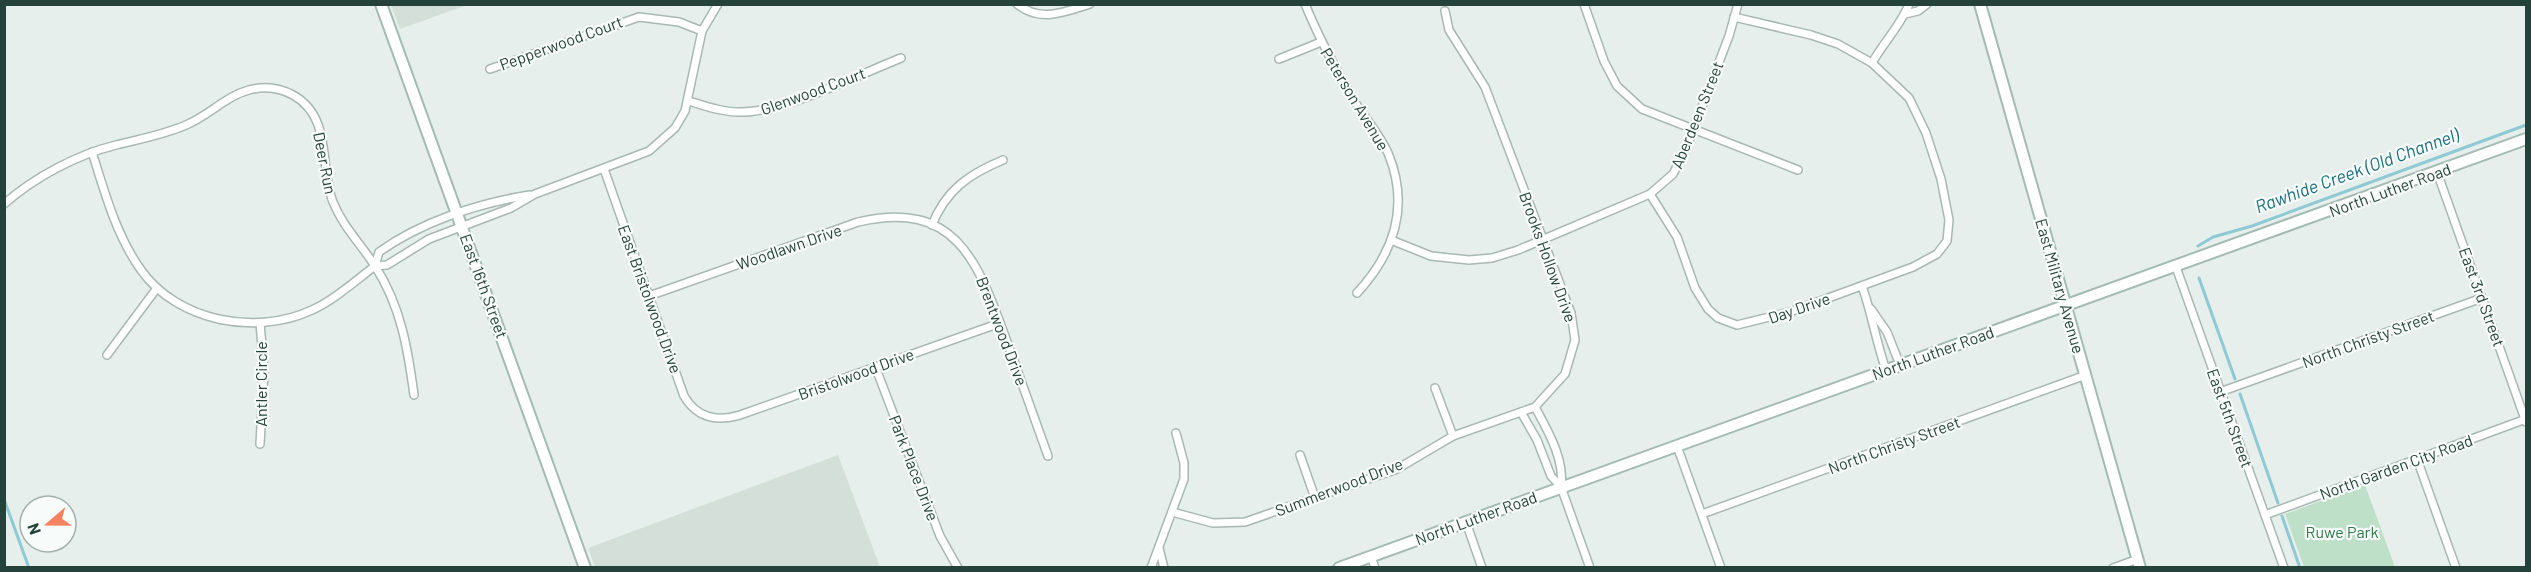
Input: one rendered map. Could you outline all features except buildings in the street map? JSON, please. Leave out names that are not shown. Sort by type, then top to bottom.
[{"type":"street","name":"East 16th Street","points":[[381,4],[585,567]]},
{"type":"street","points":[[92,153],[115,222],[126,246],[142,272],[157,288],[184,306],[210,318],[260,323],[312,310],[375,266],[387,265],[429,239],[511,208],[536,194],[642,155],[675,128],[689,101],[702,31],[718,4]]},
{"type":"street","points":[[1017,4],[1029,13],[1041,15],[1090,4]]},
{"type":"street","name":"Peterson Avenue","points":[[1305,4],[1320,42],[1388,154],[1397,204],[1396,225],[1385,257],[1357,292]]},
{"type":"street","points":[[1584,4],[1604,61],[1617,86],[1642,109],[1798,170]]},
{"type":"street","name":"Aberdeen Street","points":[[1391,240],[1431,256],[1469,260],[1492,258],[1518,250],[1650,194],[1673,174],[1687,146],[1691,128],[1729,36],[1738,4]]},
{"type":"street","points":[[1734,17],[1811,35],[1838,44],[1872,63],[1905,14],[1909,4]]},
{"type":"street","points":[[1905,14],[1918,11],[1927,4]]},
{"type":"street","name":"East Military Avenue","points":[[1980,4],[2139,563]]},
{"type":"street","name":"Brooks Hollow Drive","points":[[1445,11],[1449,30],[1485,87],[1571,313],[1575,340],[1565,374],[1535,407]]},
{"type":"street","name":"Pepperwood Court","points":[[490,69],[639,17],[679,21],[702,31]]},
{"type":"street","points":[[1279,59],[1320,42]]},
{"type":"street","name":"Glenwood Court","points":[[689,101],[736,113],[756,112],[782,105],[901,58]]},
{"type":"street","name":"Day Drive","points":[[1650,194],[1677,237],[1695,288],[1708,309],[1718,318],[1737,325],[1755,322],[1926,262],[1947,241],[1949,220],[1941,179],[1918,114],[1909,98],[1872,63]]},
{"type":"street","name":"Deer Run","points":[[4,204],[49,172],[92,153],[187,125],[231,97],[250,90],[270,88],[283,91],[303,103],[315,118],[322,135],[332,199],[341,221],[375,266],[402,324],[414,395]]},
{"type":"street","name":"North Luther Road","points":[[1339,567],[2526,139]]},
{"type":"street","points":[[932,225],[943,203],[963,180],[1002,160]]},
{"type":"street","name":"East Bristolwood Drive","points":[[604,169],[684,396],[697,412],[711,417]]},
{"type":"street","name":"East 3rd Street","points":[[2437,172],[2526,420]]},
{"type":"street","points":[[375,266],[379,252],[407,233],[508,198],[536,194]]},
{"type":"street","name":"Woodlawn Drive","points":[[649,296],[858,222],[897,216],[932,225]]},
{"type":"street","name":"Brentwood Drive","points":[[932,225],[969,253],[987,285],[1048,456]]},
{"type":"street","name":"East 5th Street","points":[[2176,267],[2284,567]]},
{"type":"street","points":[[1862,286],[1870,309],[1875,340],[1886,370]]},
{"type":"street","points":[[107,355],[157,288]]},
{"type":"street","name":"North Christy Street","points":[[2220,392],[2482,298]]},
{"type":"street","points":[[1870,309],[1887,332],[1900,365]]},
{"type":"street","name":"Antler Circle","points":[[260,323],[264,371],[260,444]]},
{"type":"street","name":"Bristolwood Drive","points":[[711,417],[725,419],[740,415],[1000,323]]},
{"type":"street","name":"Park Place Drive","points":[[875,366],[933,519],[958,567]]},
{"type":"street","name":"North Christy Street","points":[[1702,514],[2086,375]]},
{"type":"street","points":[[1435,388],[1453,436]]},
{"type":"street","points":[[1535,407],[1550,436],[1563,474],[1561,487]]},
{"type":"street","name":"Summerwood Drive","points":[[1172,512],[1213,523],[1245,522],[1397,468],[1453,436],[1535,407]]},
{"type":"street","points":[[1521,412],[1537,440],[1551,476],[1561,487],[1590,567]]},
{"type":"street","name":"North Garden City Road","points":[[2265,514],[2526,420]]},
{"type":"street","points":[[1152,567],[1184,479],[1184,463],[1176,433]]},
{"type":"street","points":[[1677,446],[1721,567]]},
{"type":"street","points":[[1300,455],[1315,498]]},
{"type":"street","points":[[2417,459],[2456,567]]},
{"type":"street","points":[[1466,522],[1482,567]]},
{"type":"street","points":[[1159,548],[1164,567]]},
{"type":"street","points":[[1371,556],[1375,567]]},
{"type":"street","points":[[2113,567],[2139,563]]},
{"type":"shaded area","points":[[391,4],[467,5],[400,29]]},
{"type":"shaded area","points":[[838,455],[880,567],[595,567],[588,548]]},
{"type":"green space","name":"Ruwe Park","points":[[2365,485],[2395,567],[2304,567],[2285,514]]},
{"type":"waterway","name":"Rawhide Creek (Old Channel)","points":[[2198,246],[2213,237],[2252,226],[2526,125]]},
{"type":"waterway","name":"Rawhide Creek (Old Channel)","points":[[2199,278],[2235,379]]},
{"type":"waterway","name":"Rawhide Creek (Old Channel)","points":[[2240,394],[2278,503]]},
{"type":"waterway","points":[[4,499],[29,568]]},
{"type":"waterway","name":"Rawhide Creek (Old Channel)","points":[[2282,516],[2300,568]]}]
